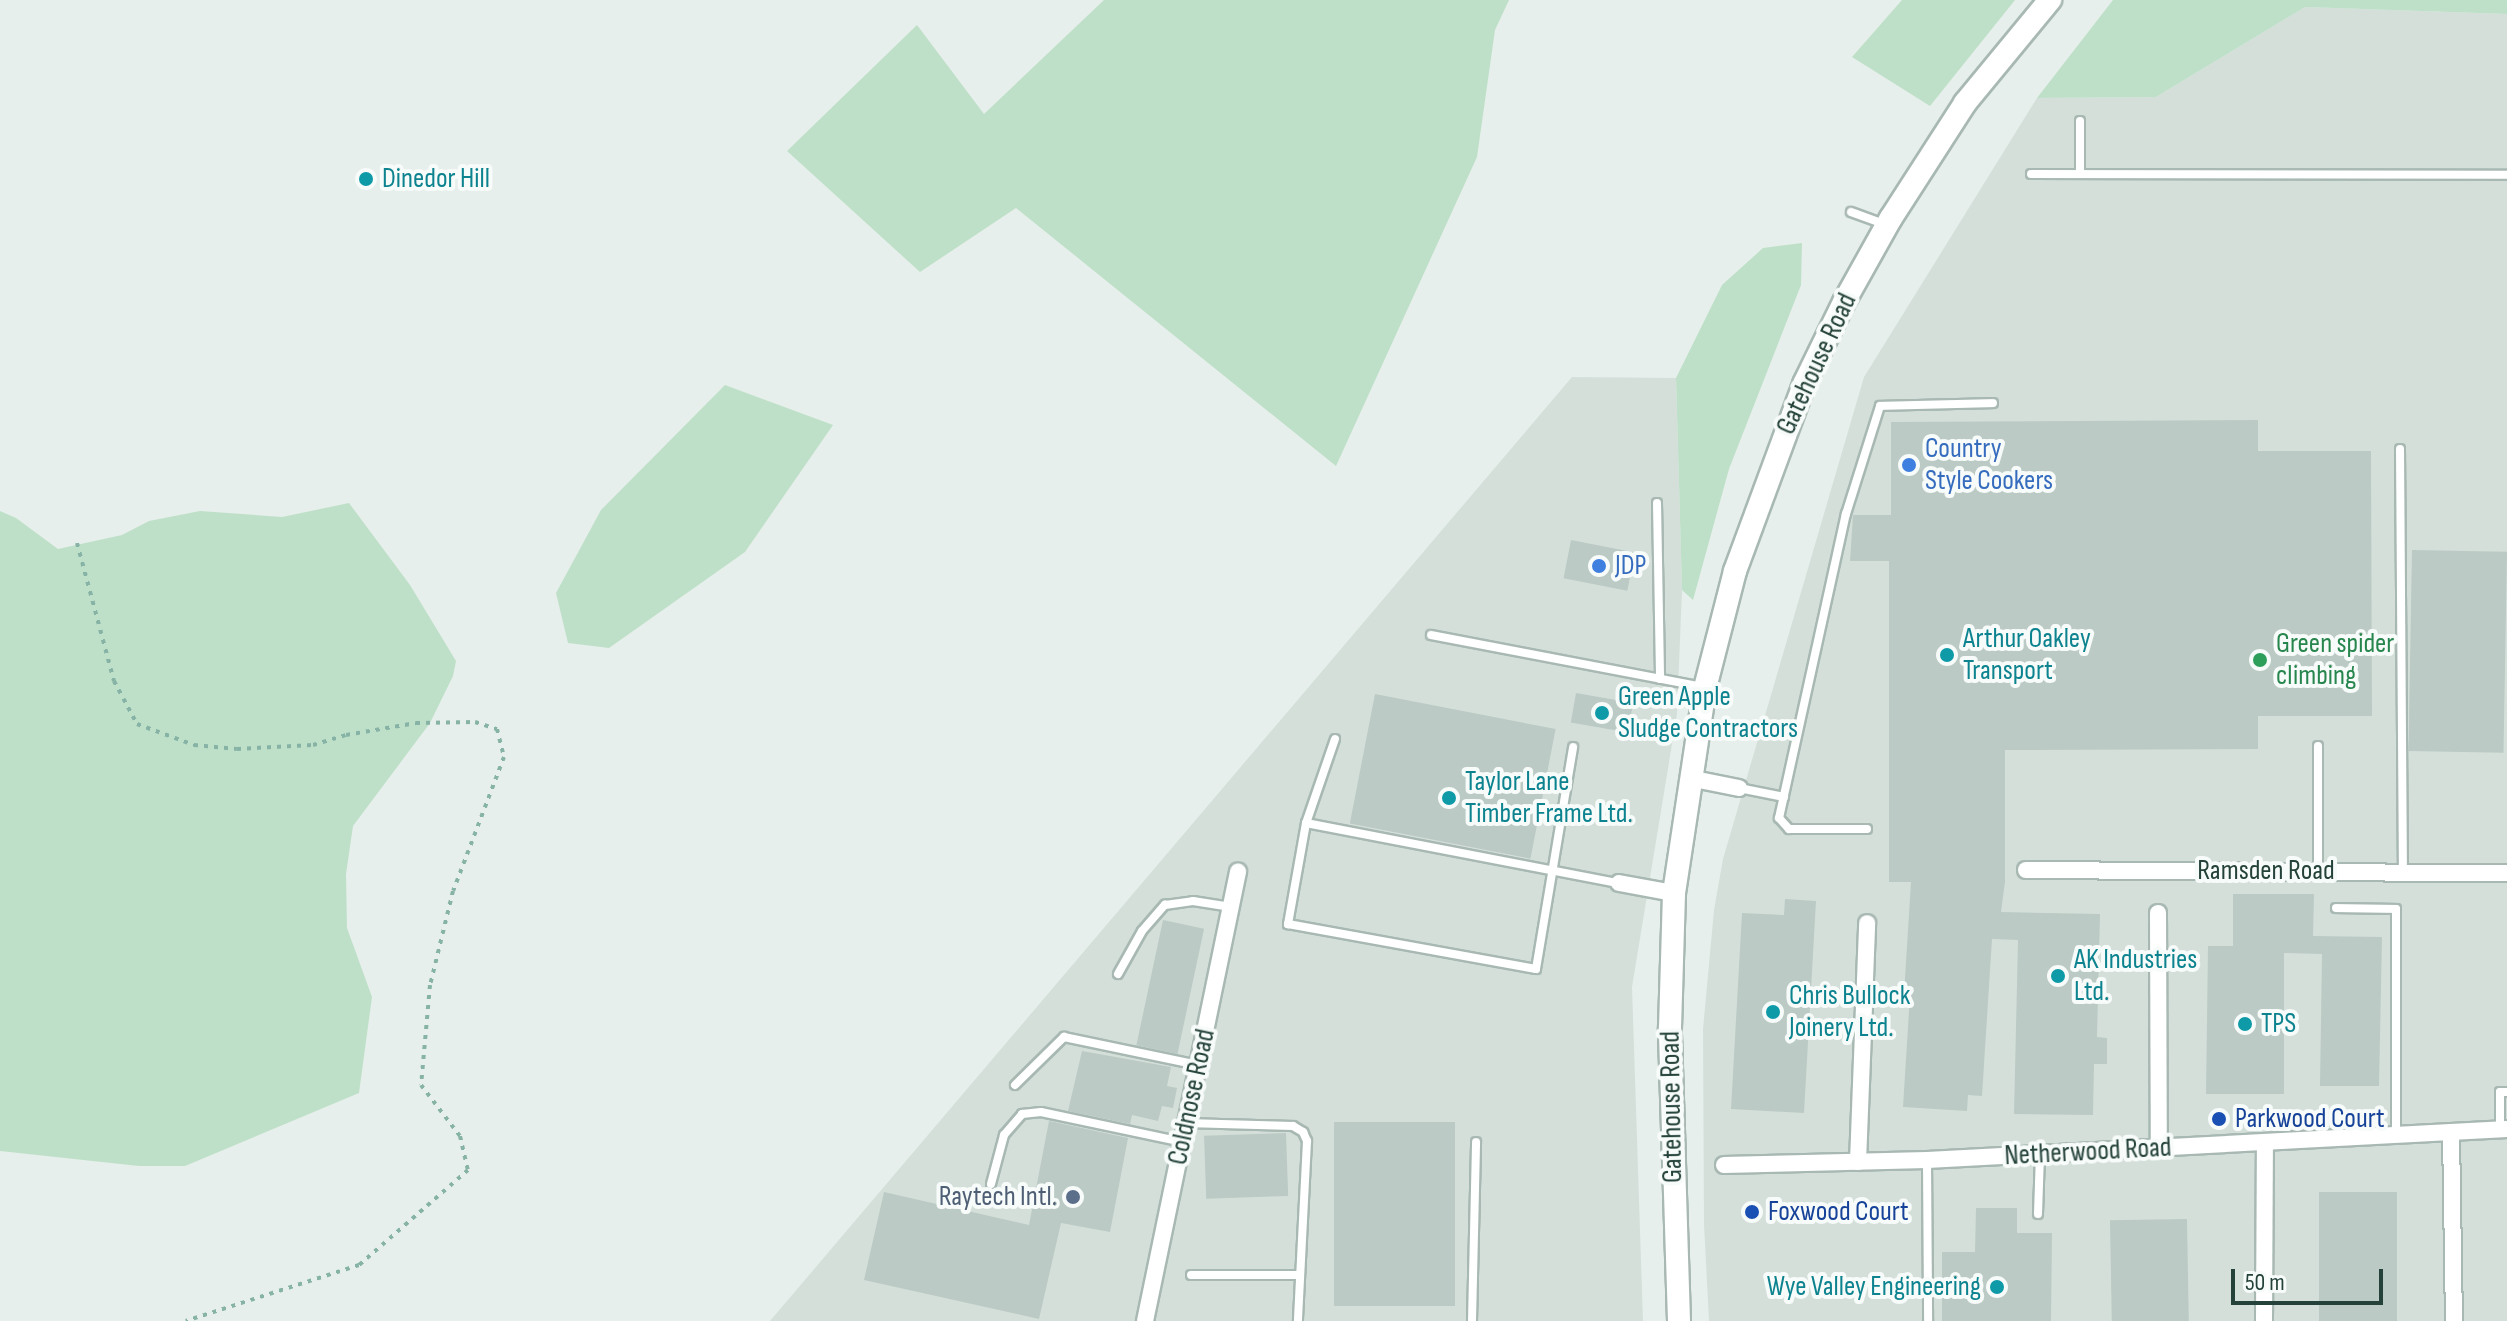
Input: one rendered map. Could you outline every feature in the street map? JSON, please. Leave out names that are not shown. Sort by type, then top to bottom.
[{"type":"main road","name":"Gatehouse Road","points":[[1679,1321],[1670,1028],[1674,893],[1705,688],[1735,571],[1798,398],[1844,302],[1887,225],[1965,103],[2050,0]]},
{"type":"street","points":[[1689,778],[1739,788]]},
{"type":"street","name":"Ramsden Road","points":[[2026,870],[2507,873]]},
{"type":"street","name":"Coldnose Road","points":[[1145,1321],[1238,872]]},
{"type":"street","points":[[1619,883],[1674,893]]},
{"type":"street","points":[[2158,913],[2159,1148]]},
{"type":"street","points":[[1858,1162],[1867,923]]},
{"type":"street","name":"Netherwood Road","points":[[1724,1165],[1927,1160],[2504,1129]]},
{"type":"street","points":[[2451,1132],[2454,1321]]},
{"type":"street","points":[[2264,1321],[2265,1142]]},
{"type":"lane","points":[[2080,121],[2080,174]]},
{"type":"lane","points":[[2031,174],[2507,175]]},
{"type":"lane","points":[[1851,212],[1887,225]]},
{"type":"lane","points":[[1867,829],[1789,829],[1779,818],[1846,514],[1880,406],[1993,403]]},
{"type":"lane","points":[[2400,449],[2403,872]]},
{"type":"lane","points":[[1657,503],[1660,679]]},
{"type":"lane","points":[[1431,635],[1705,688]]},
{"type":"lane","points":[[1335,739],[1306,823],[1288,924],[1536,969],[1573,747]]},
{"type":"lane","points":[[2318,746],[2318,872]]},
{"type":"lane","points":[[1739,788],[1784,797]]},
{"type":"lane","points":[[1306,823],[1619,883]]},
{"type":"lane","points":[[1118,974],[1142,931],[1165,905],[1193,901],[1231,907]]},
{"type":"lane","points":[[2336,908],[2396,909],[2396,1135]]},
{"type":"lane","points":[[1015,1085],[1064,1037],[1198,1065]]},
{"type":"lane","points":[[2504,1129],[2500,1092],[2507,1092]]},
{"type":"lane","points":[[991,1184],[1004,1135],[1022,1114],[1041,1112],[1182,1142]]},
{"type":"lane","points":[[1186,1123],[1293,1126],[1303,1132],[1307,1141],[1298,1321]]},
{"type":"lane","points":[[1472,1321],[1476,1142]]},
{"type":"lane","points":[[2038,1214],[2040,1154]]},
{"type":"lane","points":[[1927,1160],[1928,1321]]},
{"type":"lane","points":[[1191,1275],[1299,1275]]},
{"type":"path","points":[[77,543],[114,681],[137,724],[167,738],[194,745],[237,749],[313,745],[346,735],[416,723],[475,722],[497,729],[504,757],[453,891],[430,985],[421,1085],[460,1136],[468,1170],[359,1265],[186,1321]]},
{"type":"shaded area","points":[[2305,7],[2507,14],[2507,1321],[1709,1321],[1704,1224],[1703,1029],[1714,910],[1723,859],[1864,377],[2037,98],[2156,97]]},
{"type":"shaded area","points":[[1572,377],[1676,378],[1682,590],[1677,714],[1632,987],[1643,1321],[770,1321]]},
{"type":"green space","points":[[1104,0],[1509,0],[1495,30],[1477,157],[1336,466],[1016,208],[920,272],[787,151],[917,25],[984,114]]},
{"type":"green space","points":[[1902,0],[2015,0],[1930,106],[1852,57]]},
{"type":"green space","points":[[2113,0],[2507,0],[2507,14],[2305,7],[2156,97],[2037,98]]},
{"type":"green space","points":[[1802,243],[1801,285],[1729,469],[1693,600],[1682,590],[1676,378],[1722,285],[1763,248]]},
{"type":"green space","points":[[725,385],[833,425],[745,552],[609,648],[568,643],[556,593],[601,510]]},
{"type":"green space","points":[[349,503],[410,585],[456,661],[453,676],[430,723],[353,826],[346,874],[347,928],[372,997],[359,1093],[185,1166],[139,1166],[0,1151],[0,511],[16,518],[58,549],[122,535],[149,521],[200,511],[282,517]]},
{"type":"building","points":[[2258,420],[2258,451],[2371,451],[2372,716],[2258,716],[2258,749],[2005,750],[2005,882],[2001,912],[2100,914],[2097,1037],[2107,1038],[2107,1064],[2094,1064],[2093,1115],[2014,1114],[2018,940],[1992,939],[1982,1096],[1968,1095],[1967,1111],[1903,1107],[1910,995],[1904,994],[1911,882],[1889,882],[1889,561],[1850,561],[1853,515],[1891,515],[1891,422]]},
{"type":"building","name":"JDP","points":[[1571,540],[1635,552],[1627,591],[1564,578]]},
{"type":"building","points":[[2412,550],[2507,552],[2503,753],[2408,751]]},
{"type":"building","name":"Green Apple Sludge Contractors","points":[[1576,693],[1633,703],[1628,733],[1571,723]]},
{"type":"building","name":"Taylor Lane Timber Frame Ltd.","points":[[1375,694],[1556,729],[1530,859],[1350,824]]},
{"type":"building","name":"TPS","points":[[2233,894],[2314,894],[2313,936],[2382,937],[2379,1086],[2320,1086],[2322,954],[2284,953],[2284,1094],[2206,1094],[2208,946],[2233,946]]},
{"type":"building","name":"Chris Bullock Joinery Ltd.","points":[[1785,899],[1816,901],[1804,1113],[1731,1109],[1742,913],[1784,915]]},
{"type":"building","points":[[1163,920],[1204,929],[1177,1054],[1136,1045]]},
{"type":"building","points":[[1082,1051],[1171,1067],[1167,1086],[1177,1088],[1173,1108],[1162,1106],[1158,1121],[1132,1115],[1130,1124],[1068,1111]]},
{"type":"building","points":[[1049,1121],[1128,1138],[1110,1232],[1061,1223],[1039,1319],[864,1280],[884,1192],[1029,1225]]},
{"type":"building","points":[[1334,1122],[1455,1122],[1455,1306],[1334,1306]]},
{"type":"building","points":[[1286,1133],[1288,1196],[1206,1199],[1204,1136]]},
{"type":"building","points":[[2319,1192],[2397,1192],[2397,1321],[2319,1321]]},
{"type":"building","name":"Wye Valley Engineering","points":[[1976,1208],[2017,1208],[2017,1233],[2052,1233],[2051,1321],[1942,1321],[1942,1252],[1975,1252]]},
{"type":"building","points":[[2187,1219],[2189,1321],[2112,1321],[2110,1220]]},
{"type":"place","name":"Dinedor Hill","points":[[366,179]]},
{"type":"place","name":"Country Style Cookers","points":[[1909,465]]},
{"type":"place","name":"JDP","points":[[1599,566]]},
{"type":"place","name":"Arthur Oakley Transport","points":[[1947,655]]},
{"type":"place","name":"Green spider climbing","points":[[2260,660]]},
{"type":"place","name":"Green Apple Sludge Contractors","points":[[1602,713]]},
{"type":"place","name":"Taylor Lane Timber Frame Ltd.","points":[[1449,798]]},
{"type":"place","name":"AK Industries Ltd.","points":[[2058,976]]},
{"type":"place","name":"Chris Bullock Joinery Ltd.","points":[[1773,1012]]},
{"type":"place","name":"TPS","points":[[2245,1024]]},
{"type":"place","name":"Parkwood Court","points":[[2219,1119]]},
{"type":"place","name":"Raytech Intl.","points":[[1073,1197]]},
{"type":"place","name":"Foxwood Court","points":[[1752,1212]]},
{"type":"place","name":"Wye Valley Engineering","points":[[1997,1287]]}]
